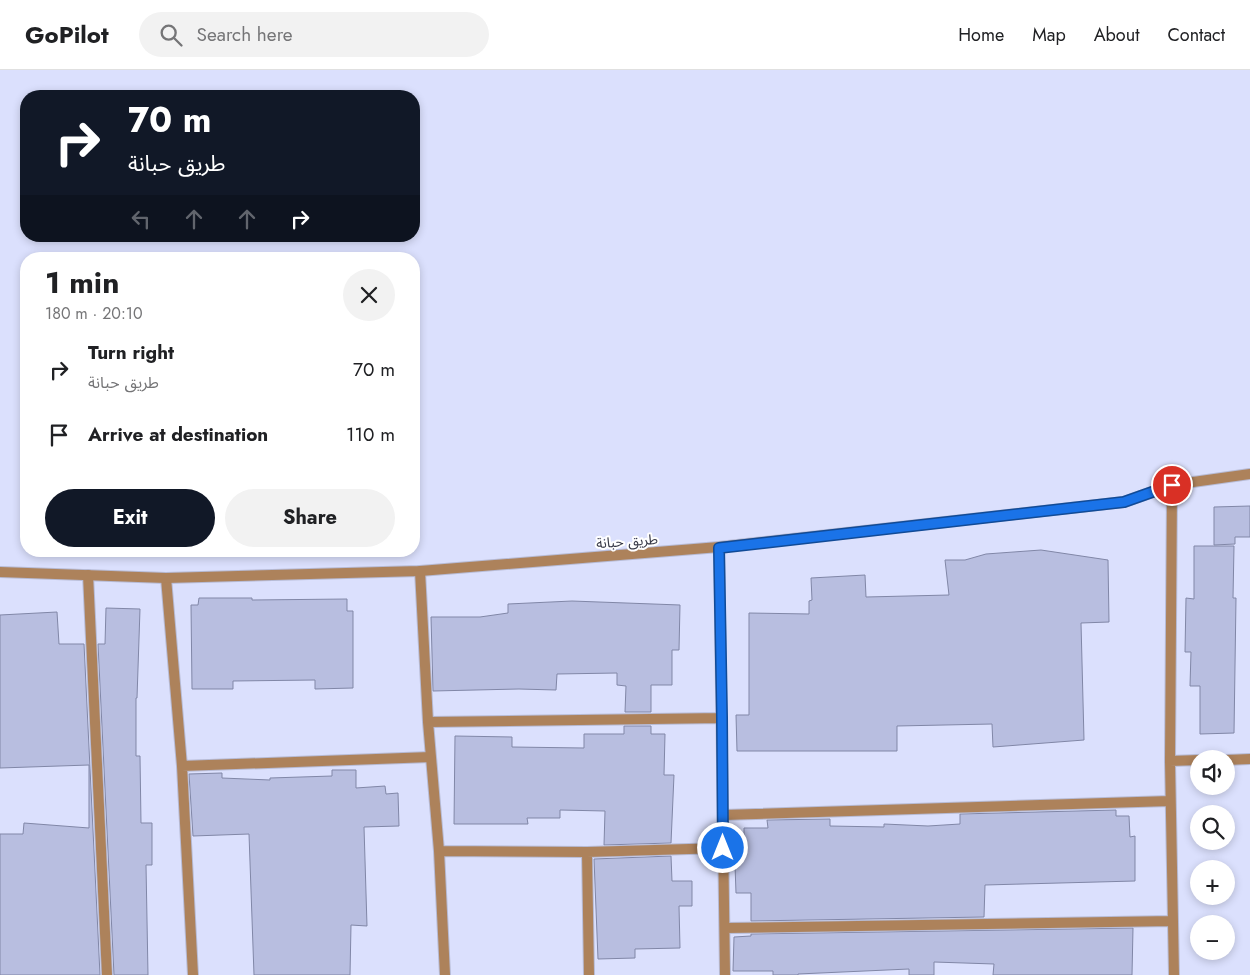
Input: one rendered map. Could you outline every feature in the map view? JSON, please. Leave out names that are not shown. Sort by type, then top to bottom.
[{"type":"street","name":"طريق حبانة","points":[[0,572],[166,578],[420,570],[719,548],[1124,502],[1172,485],[1250,474]]},
{"type":"street","points":[[1172,485],[1170,801],[1174,975]]},
{"type":"street","points":[[719,548],[726,975]]},
{"type":"street","points":[[420,570],[428,722],[439,851],[445,975]]},
{"type":"street","points":[[88,575],[106,975]]},
{"type":"street","points":[[166,578],[182,766],[193,975]]},
{"type":"street","points":[[428,722],[722,718]]},
{"type":"street","points":[[182,766],[431,758]]},
{"type":"street","points":[[1235,760],[1250,759]]},
{"type":"street","points":[[1170,761],[1190,760]]},
{"type":"street","points":[[723,815],[1170,801]]},
{"type":"street","points":[[439,851],[587,852],[723,848]]},
{"type":"street","points":[[587,852],[590,975]]},
{"type":"street","points":[[725,928],[1172,921]]},
{"type":"building","points":[[1250,506],[1250,537],[1235,537],[1235,544],[1214,545],[1214,507]]},
{"type":"building","points":[[1194,546],[1234,546],[1233,598],[1236,598],[1234,733],[1200,734],[1200,686],[1190,686],[1191,652],[1185,652],[1186,598],[1194,599]]},
{"type":"building","points":[[1041,550],[1108,560],[1109,622],[1081,623],[1084,740],[993,747],[992,724],[897,726],[897,751],[737,751],[736,715],[749,715],[749,613],[809,614],[809,601],[812,600],[811,578],[865,575],[866,597],[949,595],[945,560],[965,560],[986,554]]},
{"type":"building","points":[[199,598],[252,598],[252,600],[347,599],[347,611],[353,611],[353,688],[315,689],[315,680],[233,681],[233,689],[192,689],[191,605],[198,605]]},
{"type":"building","points":[[572,601],[680,605],[679,650],[672,650],[672,685],[651,685],[651,712],[625,712],[626,686],[617,685],[617,673],[557,674],[556,690],[433,691],[431,617],[480,617],[508,613],[508,604]]},
{"type":"building","points":[[106,608],[140,609],[136,698],[136,756],[140,756],[141,823],[152,823],[152,865],[146,865],[148,975],[114,975],[98,644],[105,644]]},
{"type":"building","points":[[57,612],[59,644],[84,644],[100,975],[0,975],[0,834],[23,834],[24,823],[89,828],[89,765],[0,768],[0,615]]},
{"type":"building","points":[[624,726],[651,726],[651,734],[665,734],[664,775],[674,775],[671,843],[604,845],[605,811],[560,810],[560,818],[527,818],[528,824],[454,824],[455,736],[512,737],[512,747],[584,748],[584,734],[624,734]]},
{"type":"building","points":[[332,770],[356,770],[356,788],[385,786],[386,794],[398,793],[399,826],[364,827],[367,926],[351,925],[350,975],[254,975],[249,834],[193,836],[189,774],[222,773],[222,778],[270,780],[270,778],[332,776]]},
{"type":"building","points":[[1116,810],[1116,816],[1129,816],[1130,837],[1135,836],[1135,881],[985,885],[984,917],[751,921],[751,893],[736,893],[735,865],[731,865],[731,839],[744,839],[744,828],[768,828],[767,820],[830,819],[830,826],[884,827],[884,824],[928,826],[960,824],[960,814]]},
{"type":"building","points":[[671,856],[672,881],[692,881],[692,906],[679,906],[680,948],[635,949],[635,958],[598,959],[594,859]]},
{"type":"building","points":[[1133,928],[1132,975],[993,975],[994,964],[934,962],[934,975],[909,975],[909,969],[798,975],[773,975],[773,971],[733,971],[734,937],[751,936],[751,934]]},
{"type":"route","points":[[723,848],[719,548],[1124,502],[1172,485]]}]
